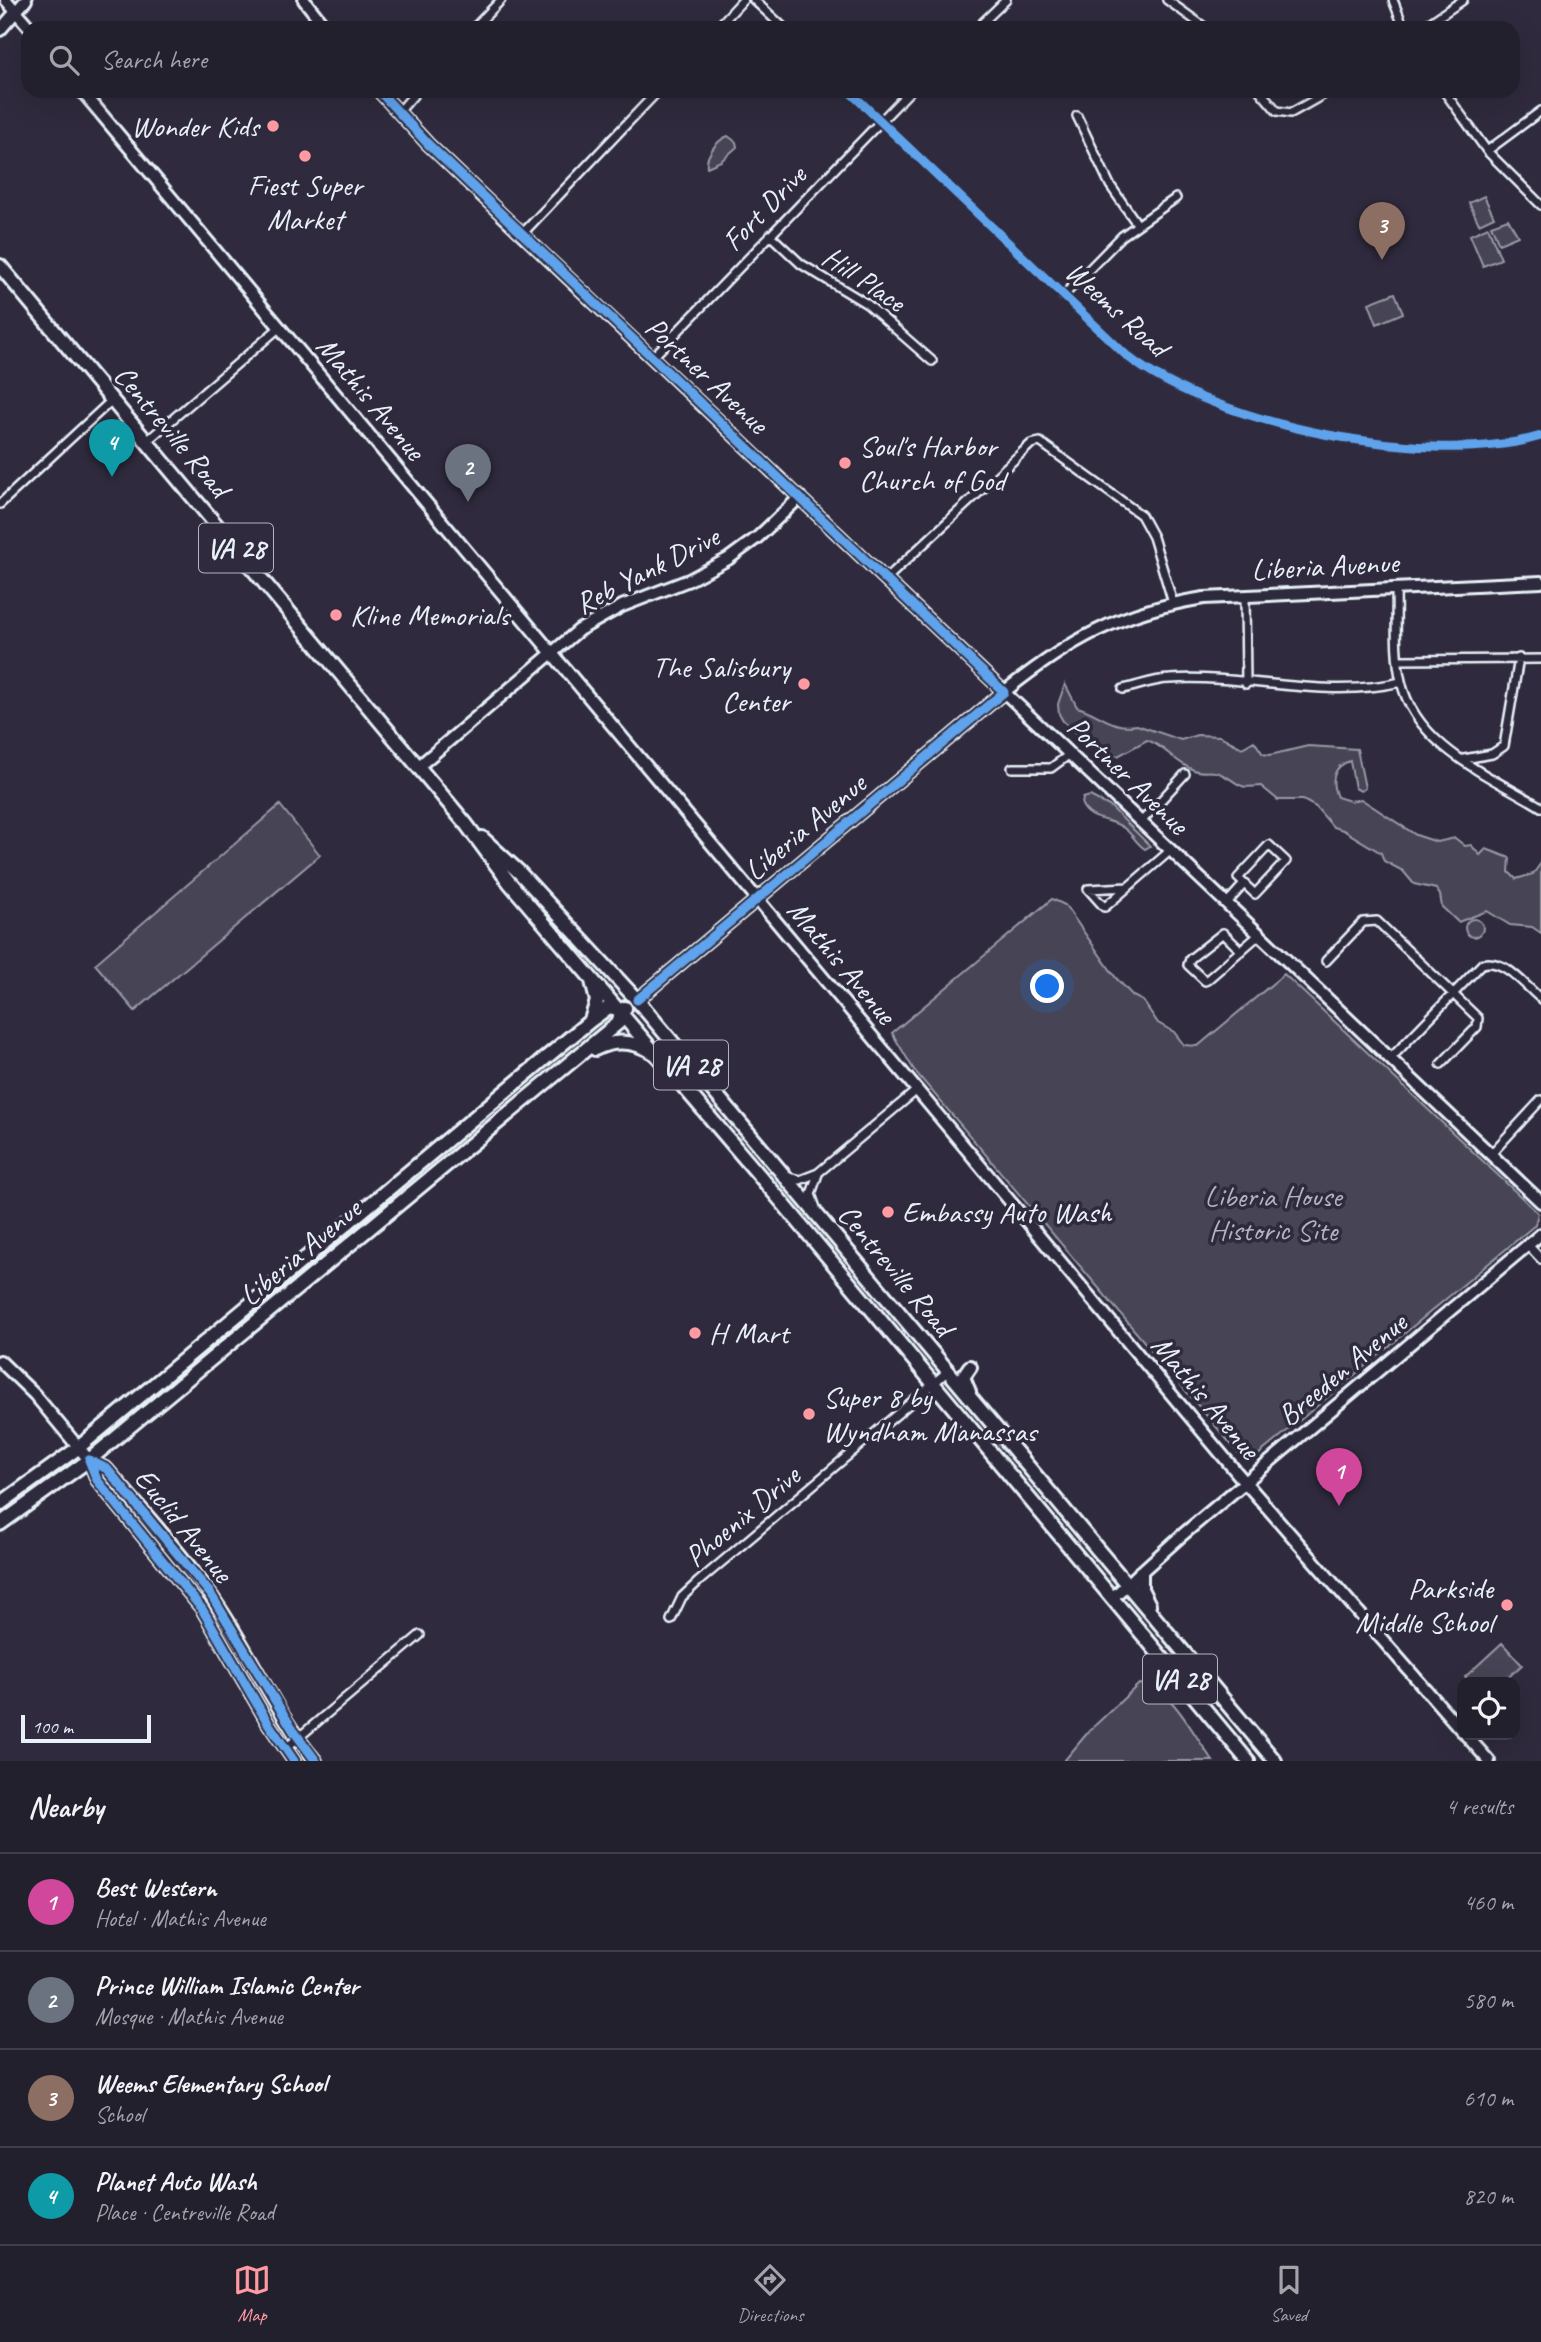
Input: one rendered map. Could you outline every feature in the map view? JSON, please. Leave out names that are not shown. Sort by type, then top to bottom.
[{"type":"highway","name":"Centreville Road","points":[[0,266],[466,824],[509,882],[621,1010],[1248,1761]]},
{"type":"highway","name":"Centreville Road","points":[[466,824],[519,872],[637,1000],[1275,1761]]},
{"type":"highway","points":[[588,971],[597,1001],[590,1021]]},
{"type":"highway","name":"Liberia Avenue","points":[[0,1504],[78,1448],[590,1021],[609,1007],[621,1010],[637,1000]]},
{"type":"highway","name":"Liberia Avenue","points":[[0,1524],[89,1460],[579,1056],[620,1022],[621,1010]]},
{"type":"highway","points":[[579,1056],[607,1043],[617,1042],[638,1045],[659,1057]]},
{"type":"highway","points":[[970,1367],[963,1378],[974,1405]]},
{"type":"highway","points":[[1141,1572],[1141,1589],[1158,1624]]},
{"type":"street","points":[[6,0],[24,21]]},
{"type":"street","points":[[0,30],[26,0]]},
{"type":"street","points":[[303,0],[321,21]]},
{"type":"street","points":[[481,21],[501,0]]},
{"type":"street","points":[[724,21],[743,0]]},
{"type":"street","points":[[754,0],[776,21]]},
{"type":"street","points":[[984,21],[1006,0]]},
{"type":"street","points":[[1167,0],[1196,21]]},
{"type":"street","points":[[1394,0],[1402,21]]},
{"type":"street","points":[[1432,21],[1463,0]]},
{"type":"street","name":"Mathis Avenue","points":[[88,98],[1245,1482],[1457,1725]]},
{"type":"street","name":"Portner Avenue","points":[[385,98],[652,358],[1541,1202]]},
{"type":"street","points":[[398,113],[411,98]]},
{"type":"street","points":[[522,233],[651,98]]},
{"type":"street","name":"Weems Road","points":[[856,98],[1127,356],[1159,380],[1219,403],[1322,436],[1379,443],[1464,446],[1505,444],[1540,437]]},
{"type":"street","name":"Fort Drive","points":[[652,358],[903,98]]},
{"type":"street","points":[[1265,98],[1277,111],[1291,113],[1318,98]]},
{"type":"street","points":[[1449,98],[1487,150],[1541,205]]},
{"type":"street","points":[[1487,150],[1541,111]]},
{"type":"street","points":[[1077,116],[1110,185],[1137,224]]},
{"type":"street","points":[[1063,296],[1137,224],[1176,198]]},
{"type":"street","name":"Hill Place","points":[[770,235],[801,264],[867,304],[932,361]]},
{"type":"street","points":[[146,441],[280,327]]},
{"type":"street","points":[[0,504],[112,400]]},
{"type":"street","points":[[1540,437],[1541,447]]},
{"type":"street","points":[[886,579],[1031,444],[1040,442],[1141,515],[1153,537],[1173,603]]},
{"type":"street","name":"Reb Yank Drive","points":[[418,766],[551,653],[610,612],[689,580],[729,559],[758,537],[800,497]]},
{"type":"street","name":"Liberia Avenue","points":[[637,1000],[1004,692],[1076,639],[1120,618],[1173,603],[1245,596],[1541,582]]},
{"type":"street","points":[[1396,589],[1401,682],[1431,735],[1463,759],[1541,807]]},
{"type":"street","points":[[1245,596],[1246,684]]},
{"type":"street","points":[[1463,759],[1492,754],[1504,746],[1519,658]]},
{"type":"street","points":[[1399,660],[1541,659]]},
{"type":"street","points":[[1122,689],[1173,678],[1337,690],[1370,689],[1401,682]]},
{"type":"street","points":[[1012,768],[1051,768],[1070,754]]},
{"type":"street","points":[[1141,821],[1185,774]]},
{"type":"street","points":[[1269,845],[1286,861],[1255,894],[1244,884],[1238,878],[1269,845]]},
{"type":"street","points":[[1128,887],[1088,889],[1104,907],[1128,887],[1171,850]]},
{"type":"street","points":[[1227,903],[1244,884]]},
{"type":"street","points":[[1326,961],[1363,922],[1375,919],[1479,1022],[1441,1064]]},
{"type":"street","points":[[1241,951],[1223,933],[1190,959],[1188,965],[1205,981],[1241,951],[1260,934]]},
{"type":"street","points":[[1390,1059],[1478,967],[1489,962],[1501,965],[1541,999]]},
{"type":"street","points":[[782,1176],[800,1180],[818,1173],[917,1090]]},
{"type":"street","points":[[1490,1154],[1540,1104]]},
{"type":"street","points":[[818,1173],[811,1194],[824,1224]]},
{"type":"street","name":"Breeden Avenue","points":[[1112,1598],[1245,1482],[1541,1234]]},
{"type":"street","points":[[1528,1245],[1541,1259]]},
{"type":"street","name":"Euclid Avenue","points":[[0,1361],[35,1395],[89,1460],[97,1480],[202,1609],[285,1749],[295,1761]]},
{"type":"street","name":"Phoenix Drive","points":[[671,1620],[682,1598],[698,1582],[947,1372]]},
{"type":"street","name":"Euclid Avenue","points":[[89,1460],[107,1469],[210,1593],[298,1738],[316,1761]]},
{"type":"street","points":[[285,1749],[420,1635]]},
{"type":"street","points":[[1470,1740],[1489,1761]]},
{"type":"green space","points":[[728,136],[736,142],[737,147],[721,161],[707,167],[713,149]]},
{"type":"green space","points":[[1484,196],[1494,217],[1479,224],[1469,203]]},
{"type":"green space","points":[[1508,219],[1518,236],[1499,244],[1491,225]]},
{"type":"green space","points":[[1488,227],[1501,259],[1483,266],[1470,235]]},
{"type":"green space","points":[[1395,293],[1403,313],[1377,324],[1369,303]]},
{"type":"green space","points":[[1065,684],[1077,707],[1112,723],[1137,725],[1181,740],[1197,735],[1220,736],[1242,748],[1254,741],[1263,754],[1270,755],[1308,746],[1357,749],[1365,788],[1361,791],[1355,788],[1350,761],[1340,766],[1334,775],[1337,797],[1350,801],[1361,799],[1416,835],[1437,842],[1455,838],[1465,846],[1471,845],[1480,855],[1486,849],[1510,858],[1509,872],[1516,879],[1533,874],[1541,863],[1541,933],[1532,927],[1510,925],[1487,911],[1458,922],[1442,907],[1436,889],[1414,884],[1403,871],[1384,861],[1381,853],[1343,830],[1333,827],[1316,807],[1303,800],[1278,800],[1261,786],[1242,786],[1218,773],[1194,770],[1147,740],[1118,756],[1107,753],[1082,738],[1063,721],[1058,704]]},
{"type":"green space","points":[[1090,796],[1111,807],[1150,846],[1145,849],[1120,825],[1086,811],[1082,805],[1083,798]]},
{"type":"green space","points":[[280,805],[320,855],[135,1011],[95,964]]},
{"type":"green space","name":"Liberia House Historic Site","points":[[1052,899],[1065,905],[1116,978],[1133,996],[1143,1001],[1158,1023],[1174,1032],[1184,1045],[1198,1046],[1284,974],[1538,1213],[1535,1225],[1252,1460],[1240,1455],[914,1070],[892,1033]]},
{"type":"green space","points":[[1470,919],[1478,919],[1483,928],[1481,935],[1470,937],[1465,932],[1465,924]]},
{"type":"green space","points":[[1502,1643],[1522,1665],[1509,1677],[1465,1677]]},
{"type":"green space","points":[[1139,1684],[1162,1693],[1172,1702],[1213,1761],[1064,1761],[1089,1731]]},
{"type":"cycle path","points":[[385,98],[428,144],[1004,692],[637,1000]]},
{"type":"cycle path","points":[[856,98],[1127,356],[1166,381],[1214,403],[1269,421],[1327,435],[1386,444],[1443,447],[1496,445],[1541,436]]},
{"type":"cycle path","points":[[89,1460],[107,1469],[210,1593],[293,1730],[316,1761]]},
{"type":"cycle path","points":[[89,1460],[97,1480],[202,1609],[268,1723],[294,1761]]},
{"type":"place","name":"Wonder Kids","points":[[273,126]]},
{"type":"place","name":"Fiest Super Market","points":[[305,156]]},
{"type":"place","name":"Weems Elementary School","points":[[1382,260]]},
{"type":"place","name":"Soul's Harbor Church of God","points":[[845,463]]},
{"type":"place","name":"Planet Auto Wash","points":[[112,477]]},
{"type":"place","name":"Prince William Islamic Center","points":[[468,502]]},
{"type":"place","name":"Kline Memorials","points":[[336,615]]},
{"type":"place","name":"The Salisbury Center","points":[[804,684]]},
{"type":"place","name":"Embassy Auto Wash","points":[[888,1212]]},
{"type":"place","name":"H Mart","points":[[695,1333]]},
{"type":"place","name":"Super 8 by Wyndham Manassas","points":[[809,1414]]},
{"type":"place","name":"Best Western","points":[[1339,1506]]},
{"type":"place","name":"Parkside Middle School","points":[[1507,1605]]}]
